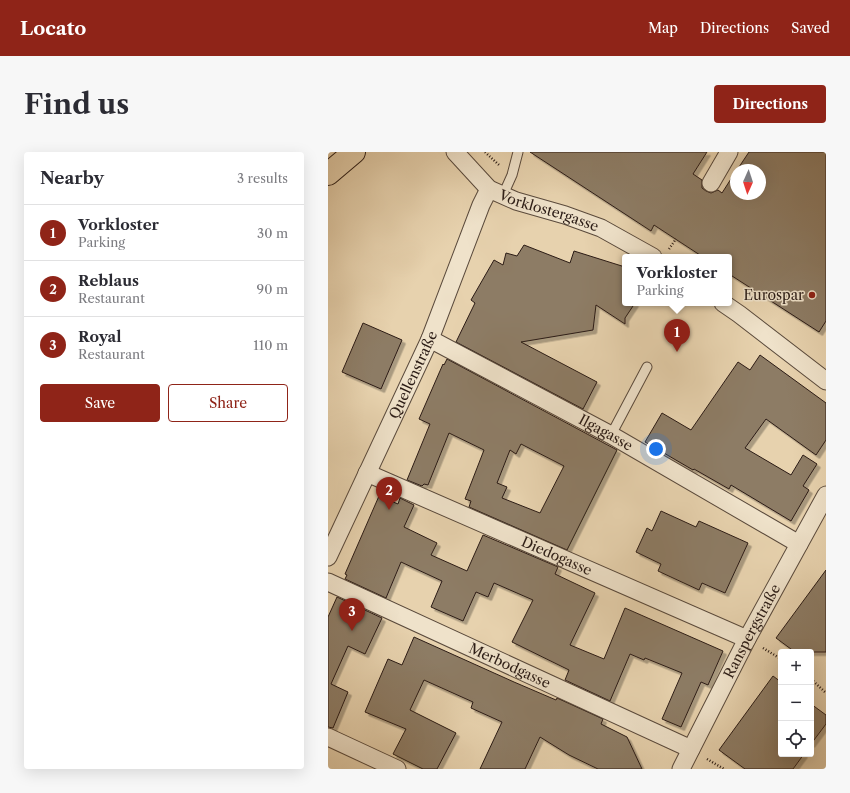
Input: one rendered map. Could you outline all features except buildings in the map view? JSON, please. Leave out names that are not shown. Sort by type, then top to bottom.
[{"type":"main road","points":[[328,174],[354,152]]},
{"type":"street","name":"Vorklostergasse","points":[[455,152],[496,192],[516,201],[565,215],[601,228],[648,254]]},
{"type":"street","points":[[711,183],[729,152]]},
{"type":"street","name":"Quellenstraße","points":[[328,557],[430,339],[481,205],[496,192]]},
{"type":"street","points":[[727,306],[826,381]]},
{"type":"street","name":"Ilgagasse","points":[[430,339],[611,435],[799,544]]},
{"type":"street","name":"Diedogasse","points":[[367,473],[747,639]]},
{"type":"street","name":"Ranspergstraße","points":[[681,769],[747,639],[826,495]]},
{"type":"street","name":"Merbodgasse","points":[[328,582],[691,749]]},
{"type":"street","points":[[328,737],[397,769]]},
{"type":"lane","points":[[496,192],[512,175],[518,152]]},
{"type":"lane","points":[[611,435],[648,366]]},
{"type":"path","points":[[814,682],[826,693]]},
{"type":"place","name":"Eurospar","points":[[812,295]]},
{"type":"place","name":"Vorkloster","points":[[677,352]]},
{"type":"place","name":"Reblaus","points":[[389,510]]},
{"type":"place","name":"Royal","points":[[352,631]]}]
